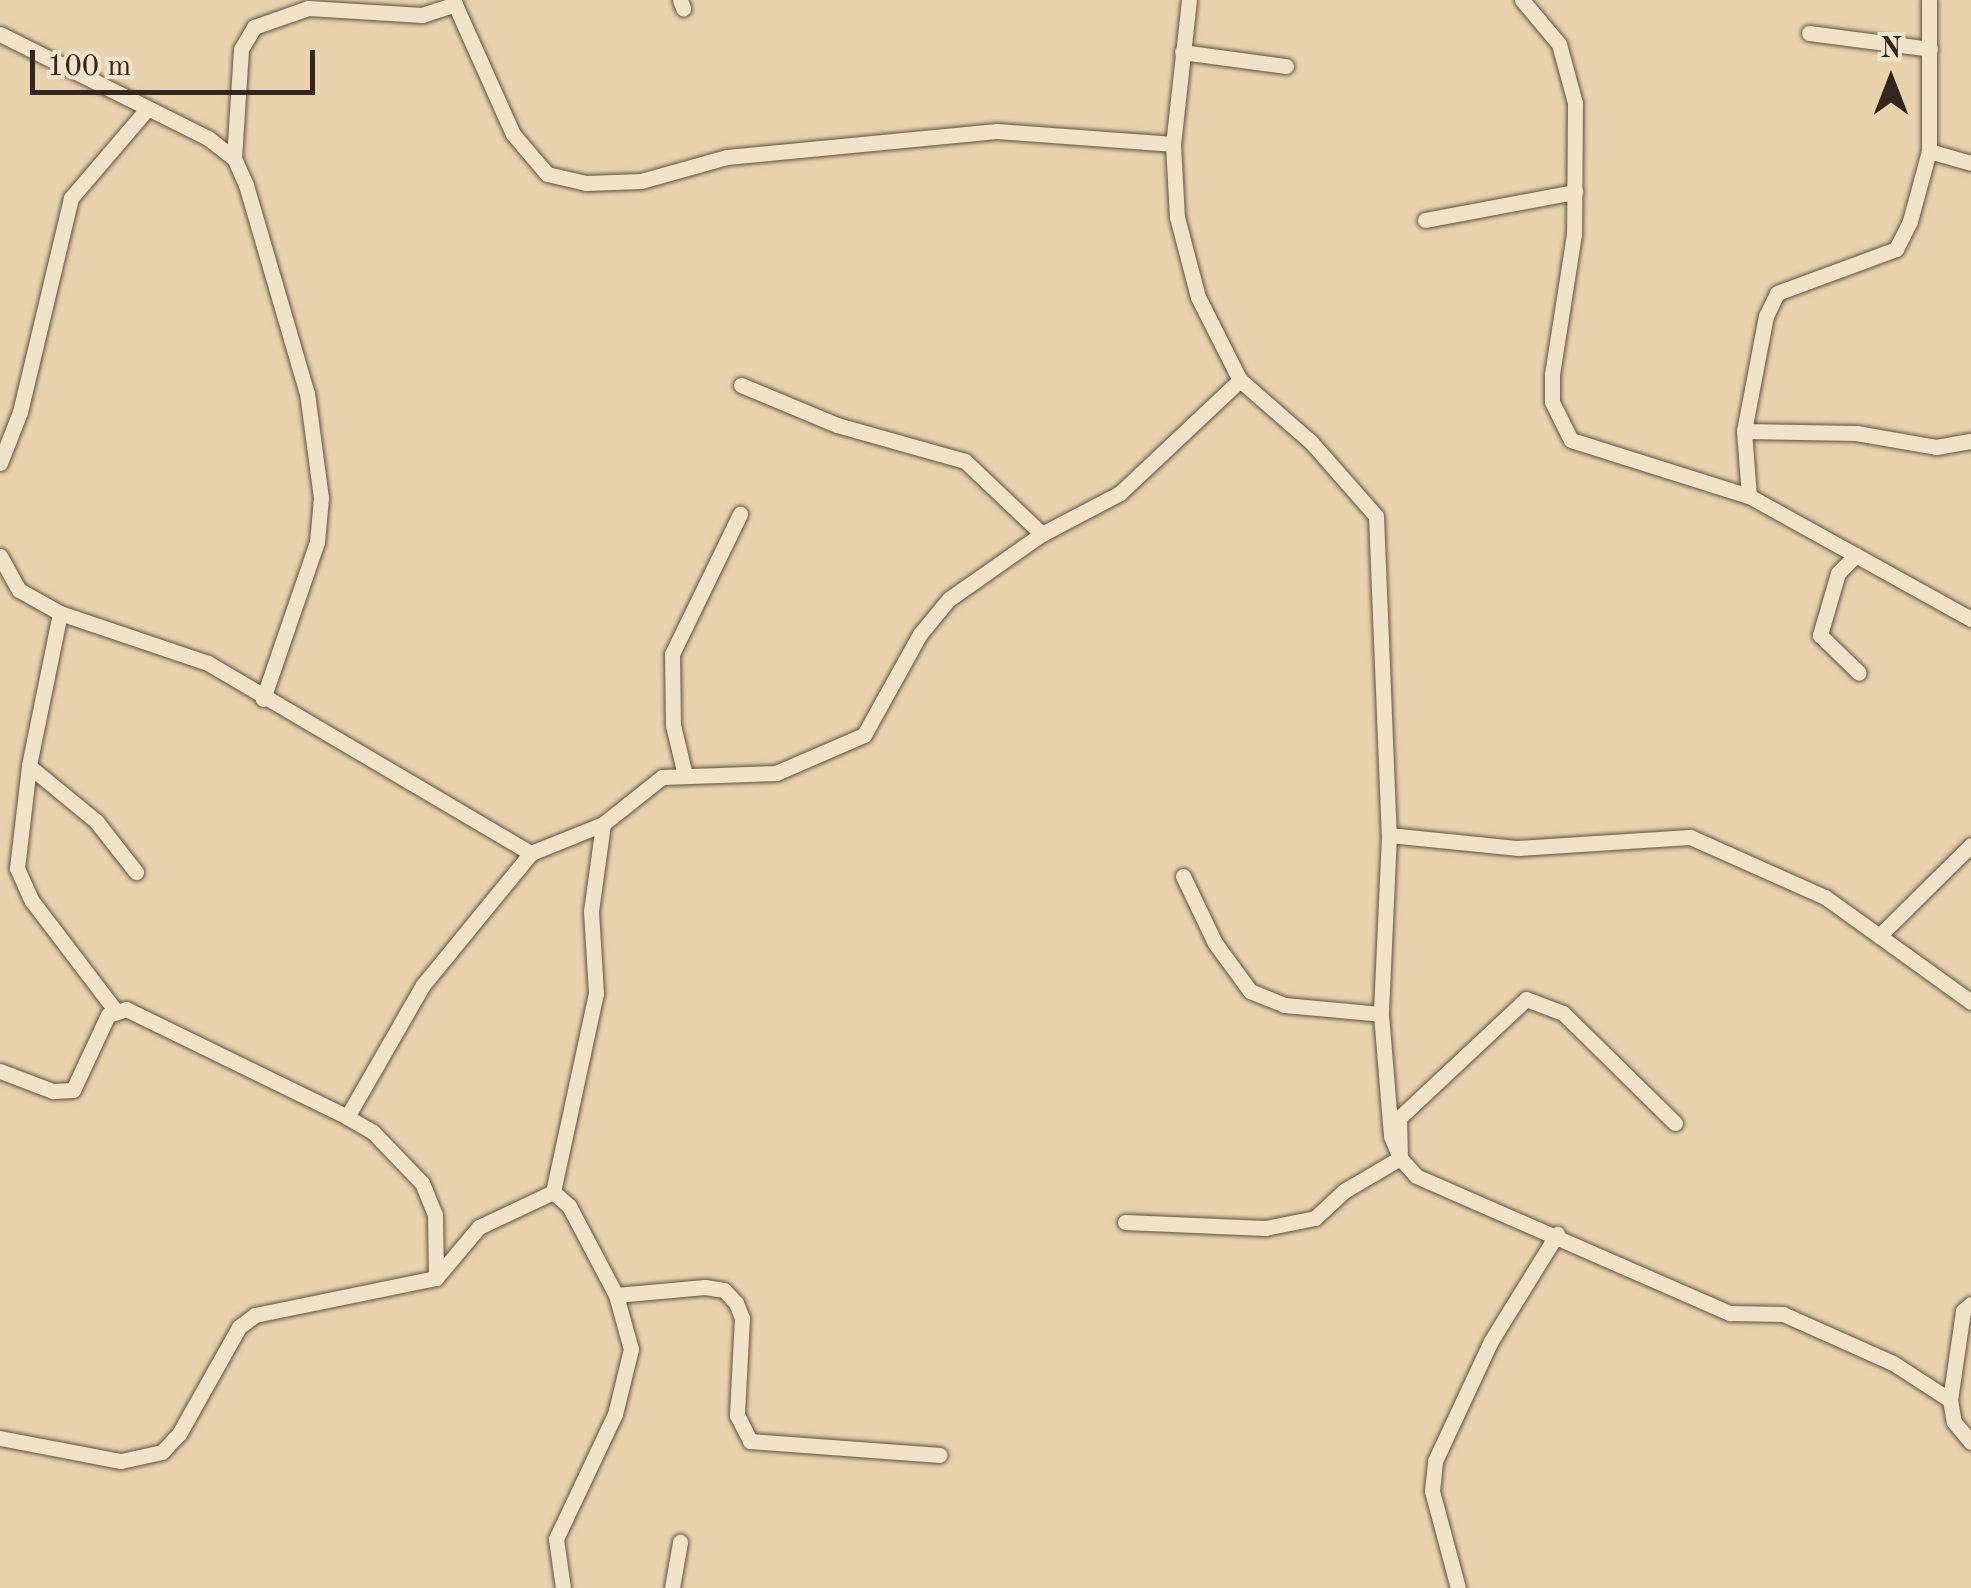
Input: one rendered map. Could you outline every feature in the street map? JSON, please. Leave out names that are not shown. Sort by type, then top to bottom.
[{"type":"street","points":[[1189,0],[1173,144],[1177,218],[1198,297],[1240,380],[1312,442],[1376,516],[1390,835],[1381,1014],[1391,1136],[1400,1158],[1416,1176],[1730,1313],[1783,1314],[1893,1363],[1950,1400]]},
{"type":"street","points":[[1522,0],[1559,44],[1575,102],[1574,192],[1552,375],[1552,402],[1571,440],[1749,496],[1971,619]]},
{"type":"street","points":[[1749,496],[1744,430],[1766,316],[1777,292],[1896,249],[1929,151],[1929,0]]},
{"type":"street","points":[[263,699],[317,542],[321,498],[307,393],[234,158],[242,49],[254,28],[308,8],[422,16],[454,2],[513,134],[548,174],[586,183],[640,180],[728,156],[997,131],[1173,144]]},
{"type":"street","points":[[1808,33],[1930,48]]},
{"type":"street","points":[[0,34],[148,108],[234,158]]},
{"type":"street","points":[[1182,52],[1286,66]]},
{"type":"street","points":[[0,463],[20,412],[70,198],[148,108]]},
{"type":"street","points":[[1929,151],[1971,163]]},
{"type":"street","points":[[1425,220],[1574,192]]},
{"type":"street","points":[[347,1117],[423,985],[531,853],[603,824],[645,786],[684,775],[776,773],[864,735],[920,634],[948,599],[1042,534],[1120,493],[1240,380]]},
{"type":"street","points":[[741,385],[837,424],[965,461],[1042,534]]},
{"type":"street","points":[[1744,430],[1856,433],[1936,447],[1971,441]]},
{"type":"street","points":[[684,775],[674,725],[672,654],[740,514]]},
{"type":"street","points":[[1856,555],[1838,574],[1820,635],[1860,673]]},
{"type":"street","points":[[0,556],[19,590],[60,613],[208,664],[531,853]]},
{"type":"street","points":[[60,613],[29,766],[17,868],[32,902],[115,1010]]},
{"type":"street","points":[[29,766],[96,821],[136,872]]},
{"type":"street","points":[[554,1192],[596,993],[591,911],[603,824]]},
{"type":"street","points":[[1390,835],[1518,848],[1690,837],[1825,897],[1971,1002]]},
{"type":"street","points":[[1879,936],[1971,845]]},
{"type":"street","points":[[1182,876],[1215,943],[1250,991],[1284,1005],[1381,1014]]},
{"type":"street","points":[[1400,1158],[1399,1118],[1512,1004],[1526,998],[1563,1014],[1675,1123]]},
{"type":"street","points":[[0,1072],[54,1091],[74,1090],[115,1010]]},
{"type":"street","points":[[115,1010],[140,1011],[373,1132],[422,1182],[435,1216],[436,1278]]},
{"type":"street","points":[[1125,1222],[1265,1228],[1315,1218],[1344,1191],[1400,1158]]},
{"type":"street","points":[[0,1438],[122,1461],[144,1459],[179,1434],[238,1327],[255,1315],[436,1278],[479,1227],[554,1192]]},
{"type":"street","points":[[554,1192],[568,1206],[616,1295],[632,1349],[615,1414],[556,1539],[563,1588]]},
{"type":"street","points":[[1458,1588],[1432,1491],[1435,1461],[1490,1341],[1556,1234]]},
{"type":"street","points":[[616,1295],[705,1287],[724,1290],[736,1302],[742,1318],[737,1414],[750,1441],[939,1455]]},
{"type":"street","points":[[1971,1304],[1963,1312],[1950,1400],[1954,1422],[1971,1442]]},
{"type":"street","points":[[672,1588],[680,1542]]}]
